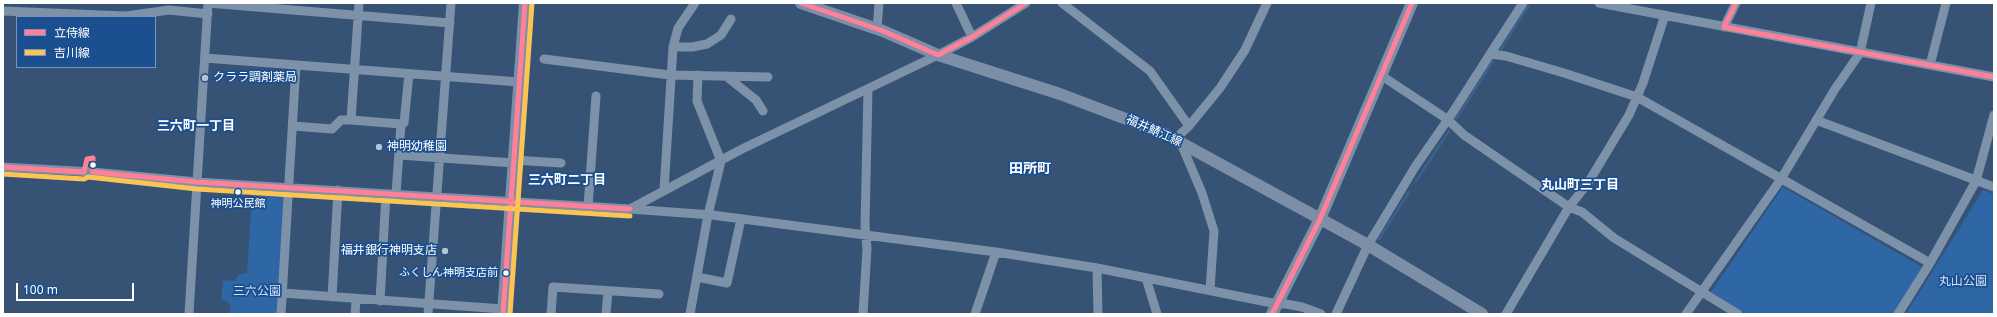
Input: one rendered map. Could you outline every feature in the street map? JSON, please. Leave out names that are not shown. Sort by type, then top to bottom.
[{"type":"main road","points":[[503,312],[525,3]]},
{"type":"main road","name":"福井鯖江線","points":[[801,3],[877,29],[938,55],[1100,108],[1177,140],[1368,245],[1482,314]]},
{"type":"main road","points":[[1274,309],[1320,219],[1412,3]]},
{"type":"street","points":[[189,314],[208,3],[450,23]]},
{"type":"street","points":[[351,120],[359,3]]},
{"type":"street","points":[[429,310],[439,158],[447,77],[452,3]]},
{"type":"street","points":[[664,190],[670,74],[673,47],[678,28],[695,3]]},
{"type":"street","points":[[877,29],[879,3]]},
{"type":"street","points":[[956,3],[972,37]]},
{"type":"street","points":[[630,209],[721,161],[938,55],[972,37],[1026,3]]},
{"type":"street","points":[[1062,3],[1150,71],[1189,126]]},
{"type":"street","points":[[1210,290],[1214,231],[1202,193],[1177,140],[1220,88],[1245,50],[1267,3]]},
{"type":"street","points":[[1336,314],[1368,245],[1415,167],[1523,3]]},
{"type":"street","points":[[1599,3],[1994,77]]},
{"type":"street","points":[[1724,27],[1736,3]]},
{"type":"street","points":[[1686,314],[1781,180],[1816,120],[1860,53],[1871,3]]},
{"type":"street","points":[[1930,65],[1946,3]]},
{"type":"street","points":[[3,11],[126,16],[169,10],[208,14]]},
{"type":"street","points":[[1506,314],[1569,207],[1588,183],[1629,115],[1637,97],[1665,15]]},
{"type":"street","points":[[673,47],[692,47],[707,44],[721,35],[731,19]]},
{"type":"street","points":[[1490,54],[1506,56],[1637,97],[1781,180],[1867,226],[1930,263]]},
{"type":"street","points":[[205,58],[519,82]]},
{"type":"street","points":[[544,59],[670,74],[768,77]]},
{"type":"street","points":[[281,314],[296,65]]},
{"type":"street","points":[[396,194],[402,124],[404,123],[409,74]]},
{"type":"street","points":[[690,314],[708,216],[721,161],[697,101],[698,75]]},
{"type":"street","points":[[726,76],[756,100],[763,111]]},
{"type":"street","points":[[1382,76],[1447,119],[1464,135],[1569,207],[1582,212],[1614,238],[1738,314]]},
{"type":"street","points":[[862,314],[867,249],[865,236],[868,89]]},
{"type":"street","points":[[588,206],[596,96]]},
{"type":"street","points":[[1898,314],[1930,263],[1976,181],[1994,115]]},
{"type":"street","points":[[293,126],[332,129],[341,120],[402,124]]},
{"type":"street","points":[[1816,120],[1994,187]]},
{"type":"street","points":[[399,155],[561,163]]},
{"type":"street","points":[[3,167],[93,172],[197,182],[588,206],[741,219],[996,252],[1097,268],[1210,290],[1274,309],[1286,304],[1302,307],[1321,314]]},
{"type":"street","points":[[332,297],[338,190]]},
{"type":"street","points":[[380,301],[386,194]]},
{"type":"street","points":[[697,277],[727,283],[741,219]]},
{"type":"street","points":[[975,314],[996,252]]},
{"type":"street","points":[[1097,268],[1098,314]]},
{"type":"street","points":[[1146,278],[1157,314]]},
{"type":"street","points":[[551,314],[553,288],[659,294]]},
{"type":"street","points":[[606,314],[608,291]]},
{"type":"street","points":[[283,293],[380,301],[429,310],[503,312]]},
{"type":"street","points":[[355,314],[356,300]]},
{"type":"green space","points":[[1783,187],[1922,267],[1893,314],[1747,314],[1711,292]]},
{"type":"green space","name":"丸山公園","points":[[1983,190],[1994,194],[1994,314],[1906,314]]},
{"type":"green space","name":"三六公園","points":[[252,194],[286,194],[278,314],[229,314],[231,306],[227,301],[221,300],[223,280],[235,281],[239,274],[247,273]]},
{"type":"waterway","points":[[1500,51],[1530,3]]},
{"type":"waterway","points":[[1456,119],[1493,61]]},
{"type":"waterway","points":[[1416,181],[1449,131]]},
{"type":"waterway","points":[[1379,239],[1409,192]]},
{"type":"transit line","name":"立侍線","points":[[503,314],[525,3]]},
{"type":"transit line","name":"吉川線","points":[[510,314],[532,3]]},
{"type":"transit line","name":"立侍線","points":[[801,3],[883,31],[938,55],[972,37],[1026,3]]},
{"type":"transit line","name":"立侍線","points":[[1272,314],[1320,219],[1412,3]]},
{"type":"transit line","name":"立侍線","points":[[1736,3],[1724,27],[1994,77]]},
{"type":"transit line","name":"立侍線","points":[[3,167],[84,172],[87,159],[93,158],[93,172],[197,182],[630,209]]},
{"type":"transit line","name":"吉川線","points":[[3,174],[84,179],[88,177],[197,189],[630,216]]},
{"type":"place","name":"クララ調剤薬局","points":[[205,78]]},
{"type":"place","name":"神明幼稚園","points":[[379,147]]},
{"type":"place","name":"神明公民館","points":[[238,192]]},
{"type":"place","name":"福井銀行神明支店","points":[[445,251]]},
{"type":"place","name":"ふくしん神明支店前","points":[[506,273]]},
{"type":"district","name":"三六町一丁目","points":[[196,126]]},
{"type":"district","name":"田所町","points":[[1030,169]]},
{"type":"district","name":"三六町二丁目","points":[[567,180]]},
{"type":"district","name":"丸山町三丁目","points":[[1580,185]]}]
